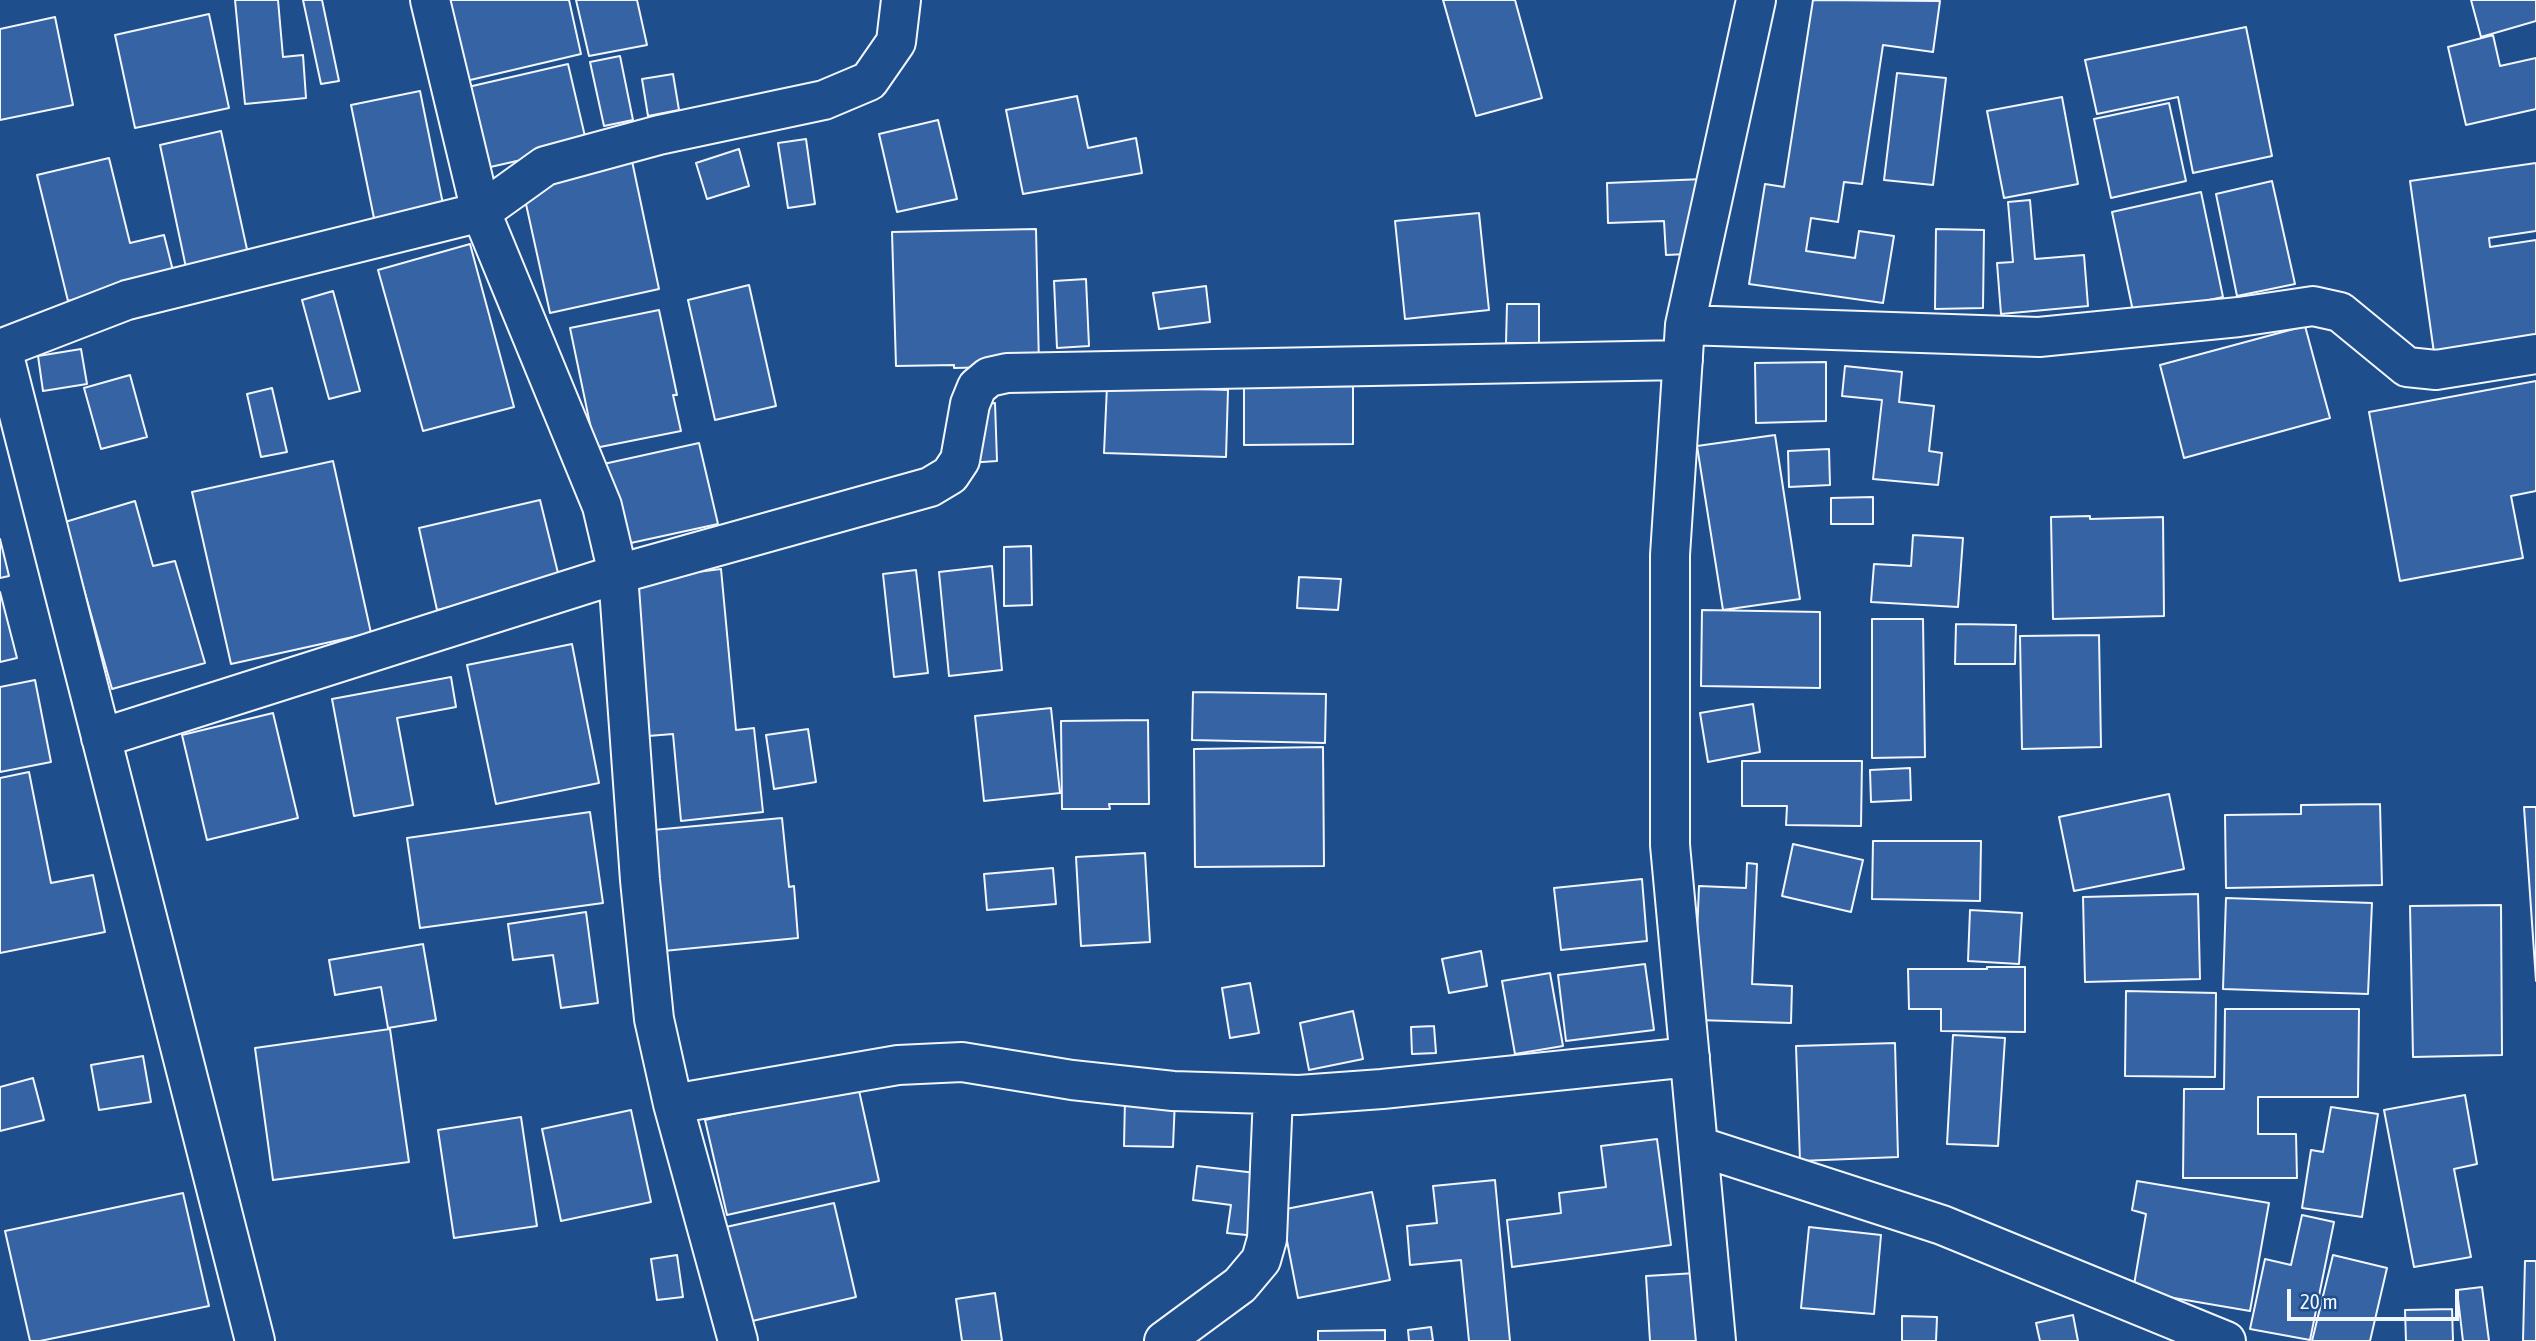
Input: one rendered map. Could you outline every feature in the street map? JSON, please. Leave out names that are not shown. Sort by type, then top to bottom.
[{"type":"street","points":[[430,0],[481,212],[602,506],[618,574],[640,880],[654,1019],[673,1104],[738,1341]]},
{"type":"street","points":[[255,1341],[1,348],[127,300],[481,212],[545,166],[659,135],[824,100],[869,80],[896,41],[901,0]]},
{"type":"street","points":[[1716,1341],[1670,845],[1670,555],[1684,342],[1756,0]]},
{"type":"street","points":[[101,738],[618,574],[930,487],[950,475],[960,460],[970,404],[977,387],[989,377],[1007,373],[1684,342],[2039,337],[2239,317],[2313,306],[2340,312],[2407,367],[2435,370],[2536,354]]},
{"type":"street","points":[[673,1104],[898,1065],[962,1062],[1072,1080],[1173,1091],[1299,1095],[1382,1089],[1690,1056]]},
{"type":"street","points":[[1164,1341],[1240,1285],[1261,1260],[1267,1239],[1273,1095]]},
{"type":"street","points":[[1698,1146],[1942,1226],[2226,1341]]},
{"type":"building","points":[[235,0],[278,0],[283,57],[303,55],[306,98],[245,104]]},
{"type":"building","points":[[303,0],[322,0],[339,81],[321,84]]},
{"type":"building","points":[[447,0],[569,0],[581,54],[466,81]]},
{"type":"building","points":[[576,0],[637,0],[647,45],[589,56]]},
{"type":"building","points":[[1443,0],[1515,0],[1542,98],[1476,116]]},
{"type":"building","points":[[1813,0],[1940,1],[1933,52],[1883,45],[1862,184],[1844,182],[1838,222],[1811,218],[1806,251],[1855,258],[1859,231],[1894,236],[1883,303],[1749,284],[1765,184],[1784,187]]},
{"type":"building","points":[[2471,0],[2536,0],[2536,21],[2481,37]]},
{"type":"building","points":[[209,14],[229,108],[135,128],[115,35]]},
{"type":"building","points":[[55,17],[73,105],[0,120],[0,29]]},
{"type":"building","points":[[2246,27],[2272,156],[2193,173],[2178,97],[2097,114],[2085,60]]},
{"type":"building","points":[[2493,35],[2500,66],[2536,58],[2536,109],[2466,125],[2448,47]]},
{"type":"building","points":[[620,56],[633,120],[604,126],[590,62]]},
{"type":"building","points":[[568,64],[587,145],[486,168],[468,87]]},
{"type":"building","points":[[1897,73],[1946,78],[1933,185],[1884,180]]},
{"type":"building","points":[[673,74],[679,110],[648,116],[642,79]]},
{"type":"building","points":[[420,91],[445,214],[376,228],[351,105]]},
{"type":"building","points":[[1077,96],[1088,148],[1136,138],[1142,173],[1023,194],[1006,110]]},
{"type":"building","points":[[2062,97],[2078,184],[2004,198],[1987,111]]},
{"type":"building","points":[[2169,103],[2186,181],[2111,198],[2094,119]]},
{"type":"building","points":[[938,120],[957,199],[897,212],[879,134]]},
{"type":"building","points":[[221,131],[250,263],[188,277],[160,145]]},
{"type":"building","points":[[806,139],[815,204],[788,208],[778,143]]},
{"type":"building","points":[[739,149],[749,186],[707,199],[696,163]]},
{"type":"building","points":[[109,158],[130,243],[164,235],[174,275],[68,301],[37,175]]},
{"type":"building","points":[[632,161],[659,289],[550,313],[522,186]]},
{"type":"building","points":[[2536,163],[2536,231],[2489,238],[2490,247],[2536,240],[2536,339],[2434,353],[2410,181]]},
{"type":"building","points":[[1704,179],[1708,253],[1666,255],[1664,221],[1608,223],[1607,183]]},
{"type":"building","points":[[2272,181],[2295,284],[2237,296],[2216,194]]},
{"type":"building","points":[[2201,192],[2223,297],[2134,316],[2112,212]]},
{"type":"building","points":[[2030,200],[2035,259],[2084,255],[2088,306],[2001,314],[1997,263],[2013,262],[2008,202]]},
{"type":"building","points":[[1479,213],[1489,310],[1405,319],[1395,221]]},
{"type":"building","points":[[1036,229],[1039,366],[896,366],[892,232]]},
{"type":"building","points":[[1936,229],[1984,230],[1983,308],[1935,309]]},
{"type":"building","points":[[470,244],[514,407],[423,431],[378,270]]},
{"type":"building","points":[[1086,279],[1089,346],[1057,348],[1054,281]]},
{"type":"building","points":[[749,285],[776,406],[715,420],[688,300]]},
{"type":"building","points":[[1206,286],[1210,322],[1159,329],[1153,293]]},
{"type":"building","points":[[333,291],[360,391],[329,399],[302,300]]},
{"type":"building","points":[[1507,304],[1539,304],[1539,343],[1506,343]]},
{"type":"building","points":[[659,310],[677,395],[673,395],[681,431],[595,448],[570,328]]},
{"type":"building","points":[[2305,326],[2330,418],[2184,458],[2160,365]]},
{"type":"building","points":[[81,349],[87,384],[43,391],[38,356]]},
{"type":"building","points":[[1826,362],[1826,421],[1756,423],[1755,363]]},
{"type":"building","points":[[1845,366],[1902,372],[1899,402],[1934,406],[1929,451],[1942,453],[1938,485],[1873,479],[1882,400],[1842,396]]},
{"type":"building","points":[[130,375],[147,437],[101,449],[84,388]]},
{"type":"building","points":[[2536,381],[2536,491],[2511,496],[2523,558],[2400,581],[2369,412]]},
{"type":"building","points":[[1107,386],[1228,390],[1226,457],[1104,453]]},
{"type":"building","points":[[1353,386],[1353,444],[1244,445],[1244,387]]},
{"type":"building","points":[[272,388],[287,452],[261,457],[247,394]]},
{"type":"building","points":[[995,403],[997,461],[968,463],[965,404]]},
{"type":"building","points":[[1775,435],[1800,599],[1723,610],[1697,446]]},
{"type":"building","points":[[699,443],[718,524],[617,546],[599,465]]},
{"type":"building","points":[[1829,449],[1830,485],[1789,487],[1788,451]]},
{"type":"building","points":[[333,461],[371,633],[231,664],[192,492]]},
{"type":"building","points":[[1873,497],[1873,524],[1831,524],[1831,498]]},
{"type":"building","points":[[540,500],[560,581],[437,610],[419,528]]},
{"type":"building","points":[[135,501],[153,566],[175,561],[205,663],[112,689],[65,522]]},
{"type":"building","points":[[2090,516],[2090,519],[2163,517],[2164,616],[2053,619],[2051,517]]},
{"type":"building","points":[[1913,535],[1963,538],[1958,607],[1871,602],[1874,564],[1911,566]]},
{"type":"building","points":[[0,539],[9,576],[0,578]]},
{"type":"building","points":[[1031,546],[1032,605],[1004,606],[1004,547]]},
{"type":"building","points":[[992,566],[1002,670],[949,676],[939,572]]},
{"type":"building","points":[[721,569],[736,730],[754,728],[763,812],[681,821],[673,734],[648,736],[633,580]]},
{"type":"building","points":[[916,570],[928,673],[894,677],[883,574]]},
{"type":"building","points":[[1299,577],[1341,579],[1338,610],[1297,608]]},
{"type":"building","points":[[0,592],[17,658],[0,662]]},
{"type":"building","points":[[1702,610],[1820,612],[1820,688],[1701,686]]},
{"type":"building","points":[[1872,619],[1923,619],[1925,757],[1872,758]]},
{"type":"building","points":[[1956,624],[2016,625],[2015,664],[1955,664]]},
{"type":"building","points":[[2099,635],[2101,747],[2022,749],[2020,636]]},
{"type":"building","points":[[572,644],[599,783],[496,804],[467,665]]},
{"type":"building","points":[[451,677],[456,707],[397,718],[413,805],[354,816],[332,699]]},
{"type":"building","points":[[35,680],[51,762],[0,772],[0,687]]},
{"type":"building","points":[[1193,692],[1326,694],[1325,743],[1192,740]]},
{"type":"building","points":[[1753,704],[1760,752],[1708,762],[1700,713]]},
{"type":"building","points":[[1051,708],[1060,793],[984,801],[975,716]]},
{"type":"building","points":[[273,713],[298,818],[207,840],[182,735]]},
{"type":"building","points":[[1148,720],[1149,804],[1109,804],[1110,809],[1062,809],[1061,721]]},
{"type":"building","points":[[808,729],[816,782],[774,789],[766,735]]},
{"type":"building","points":[[1323,747],[1324,866],[1195,867],[1194,749]]},
{"type":"building","points":[[1742,761],[1862,761],[1861,826],[1786,825],[1787,806],[1742,806]]},
{"type":"building","points":[[1910,768],[1911,800],[1871,802],[1870,770]]},
{"type":"building","points":[[29,772],[51,883],[93,875],[105,932],[0,953],[0,778]]},
{"type":"building","points":[[2169,794],[2184,869],[2074,891],[2059,817]]},
{"type":"building","points":[[2380,804],[2382,885],[2226,888],[2225,815],[2301,814],[2301,805]]},
{"type":"building","points":[[2524,807],[2536,807],[2536,981]]},
{"type":"building","points":[[590,812],[603,903],[420,928],[407,838]]},
{"type":"building","points":[[782,818],[789,887],[794,886],[798,938],[653,952],[642,831]]},
{"type":"building","points":[[1873,841],[1981,841],[1980,901],[1872,899]]},
{"type":"building","points":[[1793,844],[1863,860],[1851,912],[1782,896]]},
{"type":"building","points":[[1145,853],[1150,942],[1081,946],[1076,857]]},
{"type":"building","points":[[1747,863],[1757,864],[1752,984],[1792,986],[1791,1023],[1698,1020],[1695,987],[1699,886],[1746,888]]},
{"type":"building","points":[[1053,868],[1056,904],[987,910],[984,874]]},
{"type":"building","points":[[1642,879],[1647,941],[1561,950],[1554,888]]},
{"type":"building","points":[[2198,894],[2200,979],[2085,982],[2083,897]]},
{"type":"building","points":[[2226,898],[2372,903],[2368,994],[2223,989]]},
{"type":"building","points":[[2501,905],[2502,1055],[2413,1057],[2410,906]]},
{"type":"building","points":[[1970,910],[2022,913],[2019,964],[1968,961]]},
{"type":"building","points":[[586,912],[598,1003],[561,1008],[553,955],[513,960],[508,924]]},
{"type":"building","points":[[423,944],[436,1020],[388,1028],[381,987],[335,995],[329,960]]},
{"type":"building","points":[[1481,951],[1487,986],[1449,993],[1442,959]]},
{"type":"building","points":[[1645,964],[1654,1030],[1566,1041],[1558,975]]},
{"type":"building","points":[[2025,967],[2025,1032],[1941,1031],[1941,1009],[1909,1009],[1908,969]]},
{"type":"building","points":[[1550,973],[1563,1046],[1515,1054],[1502,981]]},
{"type":"building","points":[[1250,983],[1259,1033],[1230,1038],[1222,988]]},
{"type":"building","points":[[2126,991],[2216,993],[2215,1077],[2125,1076]]},
{"type":"building","points":[[2225,1009],[2359,1009],[2358,1097],[2258,1097],[2258,1134],[2296,1134],[2297,1178],[2183,1178],[2184,1089],[2224,1089]]},
{"type":"building","points":[[1353,1011],[1363,1059],[1309,1070],[1300,1023]]},
{"type":"building","points":[[1434,1026],[1436,1053],[1412,1054],[1411,1027]]},
{"type":"building","points":[[390,1029],[409,1162],[273,1180],[255,1048]]},
{"type":"building","points":[[1953,1035],[2005,1038],[1998,1146],[1947,1144]]},
{"type":"building","points":[[1895,1043],[1898,1157],[1800,1161],[1796,1046]]},
{"type":"building","points":[[143,1056],[151,1102],[99,1110],[91,1065]]},
{"type":"building","points":[[33,1078],[44,1120],[0,1131],[0,1087]]},
{"type":"building","points":[[858,1086],[879,1181],[727,1215],[705,1120]]},
{"type":"building","points":[[2465,1095],[2477,1164],[2454,1169],[2471,1257],[2414,1267],[2384,1110]]},
{"type":"building","points":[[1125,1098],[1175,1099],[1173,1147],[1124,1146]]},
{"type":"building","points":[[2331,1107],[2378,1114],[2362,1217],[2302,1208],[2311,1150],[2323,1152]]},
{"type":"building","points":[[631,1110],[651,1202],[561,1221],[542,1129]]},
{"type":"building","points":[[521,1117],[537,1226],[454,1238],[438,1130]]},
{"type":"building","points":[[1657,1139],[1671,1245],[1512,1267],[1507,1220],[1561,1213],[1559,1193],[1606,1187],[1601,1146]]},
{"type":"building","points":[[1197,1166],[1264,1174],[1256,1236],[1227,1233],[1231,1205],[1193,1200]]},
{"type":"building","points":[[1495,1180],[1510,1341],[1469,1341],[1461,1260],[1410,1265],[1407,1226],[1437,1223],[1433,1186]]},
{"type":"building","points":[[2137,1181],[2269,1203],[2250,1311],[2133,1291],[2146,1214],[2132,1210]]},
{"type":"building","points":[[1372,1192],[1390,1280],[1298,1298],[1281,1210]]},
{"type":"building","points":[[183,1193],[209,1306],[30,1341],[5,1231]]},
{"type":"building","points":[[834,1203],[856,1297],[748,1322],[726,1227]]},
{"type":"building","points":[[2302,1215],[2334,1222],[2310,1340],[2250,1329],[2265,1259],[2291,1265]]},
{"type":"building","points":[[1809,1227],[1881,1235],[1874,1314],[1801,1308]]},
{"type":"building","points":[[677,1255],[683,1297],[657,1300],[651,1259]]},
{"type":"building","points":[[2333,1255],[2387,1268],[2370,1341],[2312,1341]]},
{"type":"building","points":[[2525,1261],[2536,1261],[2536,1341],[2523,1341]]},
{"type":"building","points":[[1713,1272],[1717,1341],[1650,1341],[1646,1276]]},
{"type":"building","points":[[2482,1287],[2489,1341],[2463,1341],[2457,1290]]},
{"type":"building","points":[[995,1293],[1002,1341],[962,1341],[956,1299]]},
{"type":"building","points":[[2452,1309],[2453,1341],[2406,1341],[2405,1310]]},
{"type":"building","points":[[2073,1315],[2078,1341],[2040,1341],[2036,1323]]},
{"type":"building","points":[[1902,1316],[1937,1317],[1936,1341],[1902,1341]]},
{"type":"building","points":[[1431,1327],[1433,1341],[1409,1341],[1408,1330]]},
{"type":"building","points":[[1385,1330],[1385,1341],[1318,1341],[1318,1331]]}]
